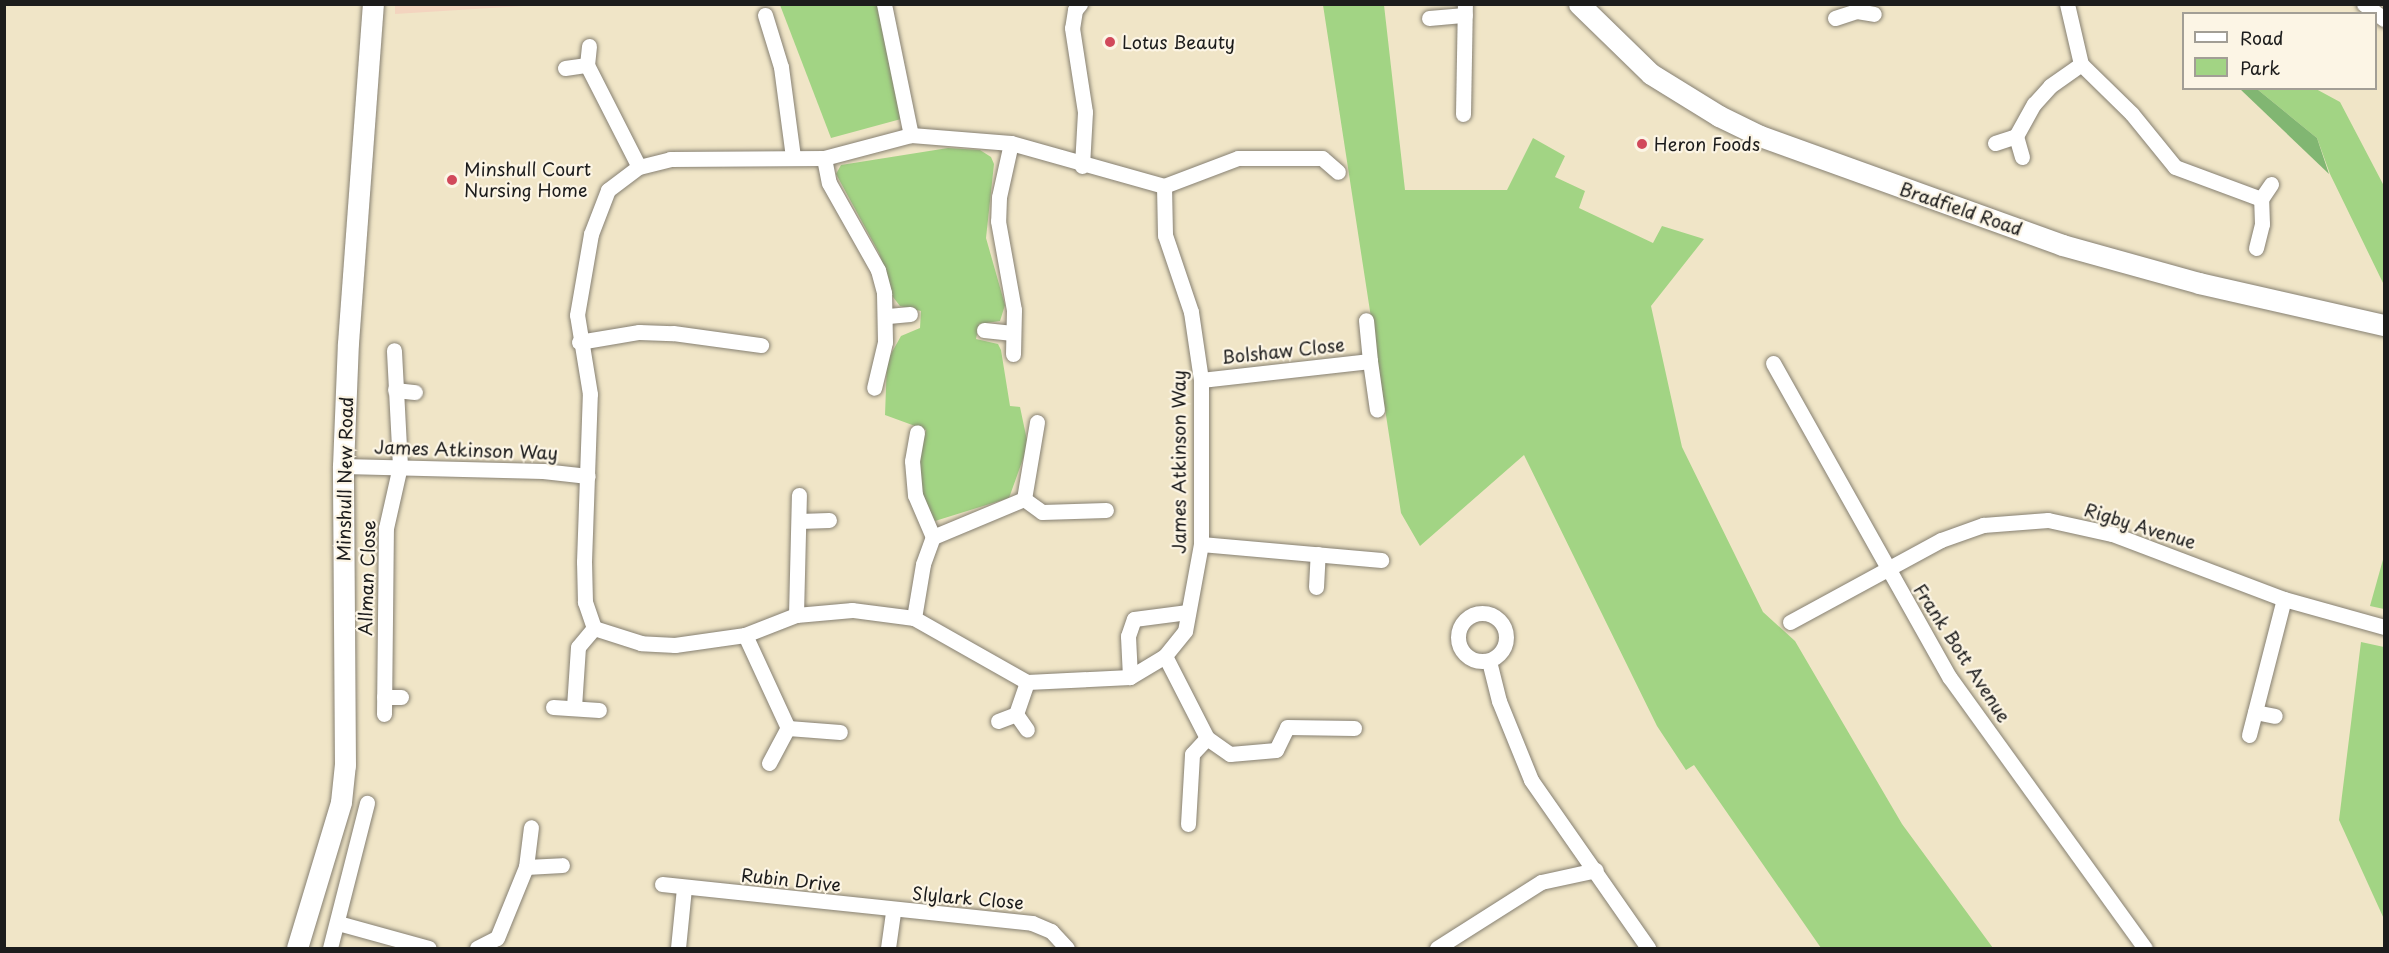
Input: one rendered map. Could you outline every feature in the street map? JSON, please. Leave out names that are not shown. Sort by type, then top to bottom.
[{"type":"street","name":"Minshull New Road","points":[[297,948],[341,802],[345,765],[343,466],[348,343],[373,4]]},
{"type":"street","points":[[884,4],[911,135]]},
{"type":"street","points":[[1080,4],[1075,10],[1072,28],[1085,112],[1082,166]]},
{"type":"street","name":"Bradfield Road","points":[[1579,4],[1651,74],[1719,116],[1760,136],[2062,244],[2199,283],[2385,325]]},
{"type":"street","points":[[2067,4],[2081,64],[2101,87],[2132,114],[2175,167],[2261,199]]},
{"type":"street","points":[[1836,18],[1857,8],[1874,14]]},
{"type":"street","points":[[1429,18],[1465,10],[1463,114]]},
{"type":"street","points":[[765,15],[767,31],[781,67],[793,157]]},
{"type":"street","points":[[590,46],[587,65],[639,167]]},
{"type":"street","points":[[1995,143],[2016,136],[2050,86],[2081,64]]},
{"type":"street","points":[[566,68],[587,65]]},
{"type":"street","points":[[594,628],[585,602],[590,394],[579,342],[579,290],[591,234],[608,190],[639,167],[670,159],[824,158],[911,135],[1011,143],[1082,166],[1164,186],[1238,158],[1322,158],[1338,172]]},
{"type":"street","points":[[2016,136],[2022,157]]},
{"type":"street","points":[[1011,143],[998,220],[1014,310],[1013,354]]},
{"type":"street","points":[[824,158],[833,191],[878,270],[888,316],[874,388]]},
{"type":"street","points":[[2256,248],[2262,224],[2261,199],[2271,184]]},
{"type":"street","name":"James Atkinson Way","points":[[1027,682],[1130,677],[1166,657],[1185,631],[1201,544],[1201,380],[1191,312],[1165,235],[1164,186]]},
{"type":"street","points":[[888,316],[910,314]]},
{"type":"street","name":"Bolshaw Close","points":[[1365,320],[1377,410]]},
{"type":"street","points":[[984,330],[1013,333]]},
{"type":"street","points":[[579,342],[639,332],[673,333],[761,345]]},
{"type":"street","name":"Allman Close","points":[[384,714],[386,528],[400,466],[394,350]]},
{"type":"street","name":"Bolshaw Close","points":[[1201,380],[1370,361]]},
{"type":"street","name":"Frank Bott Avenue","points":[[1773,363],[1887,571],[1950,678],[2145,948]]},
{"type":"street","points":[[395,390],[415,392]]},
{"type":"street","points":[[1024,499],[1037,422]]},
{"type":"street","points":[[914,618],[923,564],[933,537],[915,495],[912,461],[917,432]]},
{"type":"street","name":"James Atkinson Way","points":[[343,466],[400,466],[588,476]]},
{"type":"street","points":[[795,615],[799,495]]},
{"type":"street","points":[[1024,499],[1042,512],[1106,510]]},
{"type":"street","points":[[933,537],[1024,499]]},
{"type":"street","points":[[799,521],[829,520]]},
{"type":"street","name":"Rigby Avenue","points":[[1791,622],[1941,540],[1983,525],[2048,520],[2112,534],[2284,599],[2385,627]]},
{"type":"street","points":[[1201,544],[1381,560]]},
{"type":"street","points":[[1316,587],[1318,554]]},
{"type":"street","points":[[2249,735],[2284,599]]},
{"type":"street","points":[[594,628],[641,643],[675,645],[745,635],[795,615],[852,610],[914,618],[1027,682],[1016,714],[998,721]]},
{"type":"street","points":[[1130,677],[1128,636],[1134,619],[1188,612]]},
{"type":"street","points":[[574,707],[578,647],[594,628]]},
{"type":"street","points":[[745,635],[788,728]]},
{"type":"street","points":[[1166,657],[1207,738],[1230,754],[1276,750],[1287,727],[1354,728]]},
{"type":"street","points":[[1489,661],[1499,701],[1531,780],[1596,870],[1648,948]]},
{"type":"street","points":[[384,697],[401,697]]},
{"type":"street","points":[[553,707],[599,710]]},
{"type":"street","points":[[2255,712],[2275,716]]},
{"type":"street","points":[[1016,714],[1027,730]]},
{"type":"street","points":[[788,728],[840,732]]},
{"type":"street","points":[[769,763],[788,728]]},
{"type":"street","points":[[1188,824],[1192,754],[1207,738]]},
{"type":"street","points":[[330,948],[367,803]]},
{"type":"street","points":[[477,948],[497,938],[526,867],[531,827]]},
{"type":"street","points":[[526,867],[562,865]]},
{"type":"street","points":[[1437,948],[1541,882],[1596,870]]},
{"type":"street","name":"Rubin Drive","points":[[662,884],[893,911]]},
{"type":"street","points":[[678,948],[684,888]]},
{"type":"street","points":[[888,948],[893,911]]},
{"type":"street","name":"Slylark Close","points":[[893,911],[1032,923],[1051,931],[1067,948]]},
{"type":"street","points":[[338,922],[429,948]]},
{"type":"shaded area","points":[[395,4],[538,5],[395,14]]},
{"type":"green space","points":[[780,5],[883,5],[901,119],[831,138]]},
{"type":"green space","points":[[1323,5],[1384,5],[1405,190],[1507,190],[1533,138],[1565,156],[1555,177],[1585,191],[1579,208],[1653,243],[1662,226],[1704,239],[1651,306],[1682,447],[1763,612],[1795,641],[1902,824],[1993,948],[1821,948],[1694,765],[1686,770],[1657,726],[1524,455],[1420,546],[1401,513]]},
{"type":"green space","points":[[2241,90],[2258,90],[2317,138],[2329,174]]},
{"type":"green space","points":[[2258,90],[2318,90],[2340,102],[2384,186],[2384,285],[2330,174],[2317,138]]},
{"type":"green space","points":[[948,148],[980,150],[991,157],[994,164],[986,238],[1005,305],[1000,321],[979,324],[976,339],[998,344],[1001,350],[1010,406],[1020,407],[1028,445],[1009,498],[935,521],[921,493],[918,458],[926,430],[885,415],[887,361],[901,336],[920,328],[921,311],[900,306],[893,297],[879,253],[836,174],[841,165]]},
{"type":"green space","points":[[2384,556],[2384,609],[2370,606]]},
{"type":"green space","points":[[2361,642],[2384,647],[2384,919],[2339,820]]},
{"type":"place","name":"Lotus Beauty","points":[[1110,42]]},
{"type":"place","name":"Heron Foods","points":[[1642,144]]},
{"type":"place","name":"Minshull Court Nursing Home","points":[[452,180]]}]
